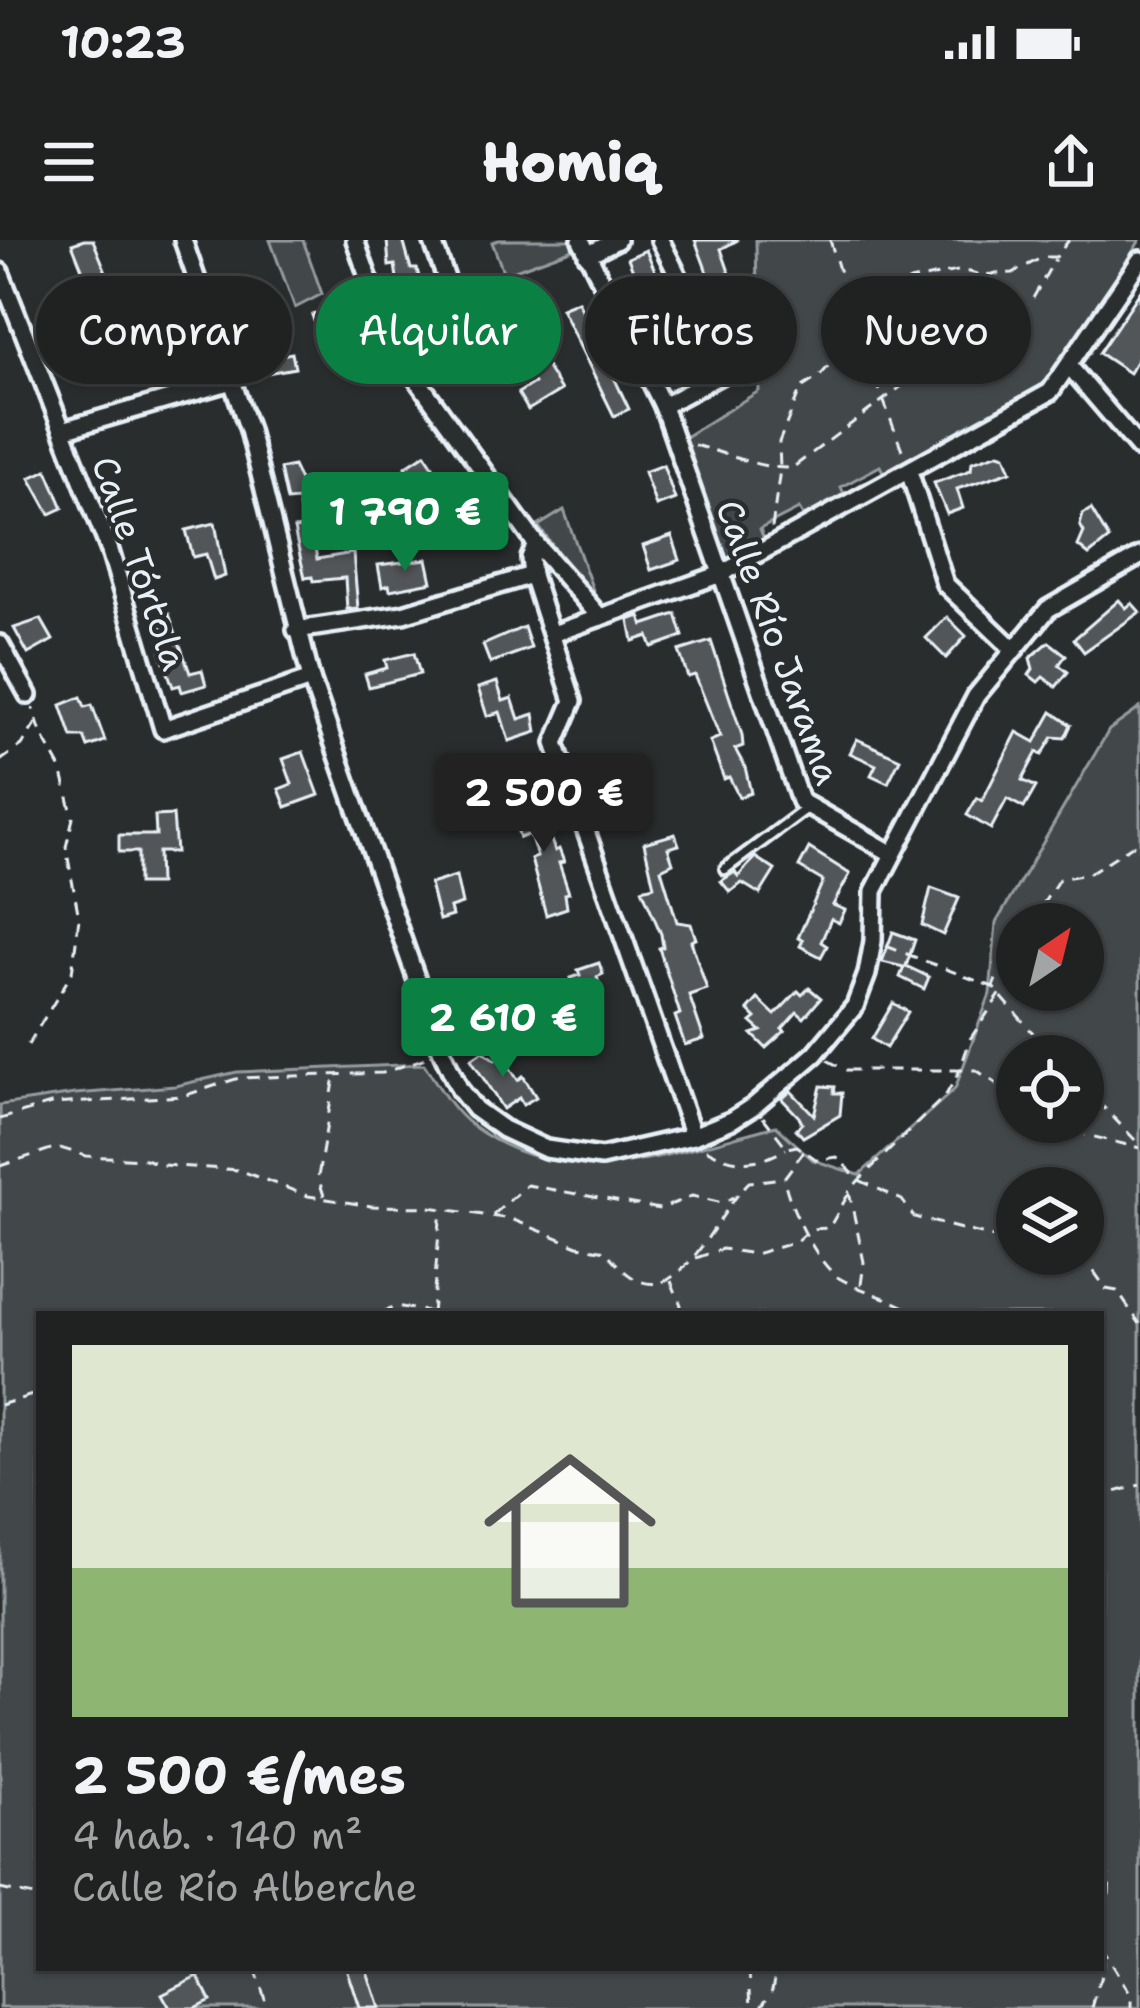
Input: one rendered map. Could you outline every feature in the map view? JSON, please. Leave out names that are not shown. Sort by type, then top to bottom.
[{"type":"street","points":[[183,240],[196,276]]},
{"type":"street","points":[[355,240],[392,345],[536,544],[600,617]]},
{"type":"street","points":[[432,240],[445,276]]},
{"type":"street","points":[[584,248],[617,240]]},
{"type":"street","points":[[660,240],[726,372],[663,406]]},
{"type":"street","name":"Calle Río Jarama","points":[[584,248],[663,406],[800,801],[891,853]]},
{"type":"street","points":[[553,634],[721,574],[1050,392],[1140,260]]},
{"type":"street","name":"Calle Tórtola","points":[[0,272],[110,551],[163,729],[310,679]]},
{"type":"street","points":[[1070,367],[1140,449]]},
{"type":"street","points":[[63,430],[222,384]]},
{"type":"street","points":[[233,384],[249,430],[310,679],[442,1052],[475,1109],[502,1129],[546,1149],[601,1157],[693,1136],[754,1106],[814,1054],[855,1006],[873,941],[874,891],[976,696],[1048,609],[1140,556]]},
{"type":"street","points":[[909,471],[945,584],[1012,648]]},
{"type":"street","points":[[536,544],[530,558],[532,575],[573,701],[555,743],[693,1136]]},
{"type":"street","points":[[296,630],[403,614],[532,575]]},
{"type":"street","points":[[0,644],[28,695]]},
{"type":"lane","points":[[725,869],[807,808]]},
{"type":"path","points":[[830,240],[841,276]]},
{"type":"path","points":[[674,440],[743,457],[764,468],[792,468],[945,355],[989,340],[1032,300],[1069,240]]},
{"type":"path","points":[[929,276],[962,269],[981,275],[1013,273],[1043,257],[1056,257]]},
{"type":"path","points":[[770,547],[779,442],[802,388],[821,375]]},
{"type":"path","points":[[877,384],[909,471]]},
{"type":"path","points":[[28,695],[61,769],[73,818],[66,847],[79,918],[72,973],[28,1045]]},
{"type":"path","points":[[0,761],[22,745],[37,721]]},
{"type":"path","points":[[1044,903],[1059,879],[1088,874],[1140,841]]},
{"type":"path","points":[[873,941],[996,989]]},
{"type":"path","points":[[993,987],[996,979]]},
{"type":"path","points":[[694,1258],[722,1249],[755,1254],[829,1228],[859,1180],[946,1094],[970,1039],[996,1000]]},
{"type":"path","points":[[1016,1011],[1036,1035]]},
{"type":"path","points":[[0,1119],[51,1104],[183,1096],[239,1078],[383,1073],[442,1052]]},
{"type":"path","points":[[814,1054],[846,1070],[976,1070],[996,1083]]},
{"type":"path","points":[[324,1196],[318,1177],[335,1075]]},
{"type":"path","points":[[754,1106],[787,1148]]},
{"type":"path","points":[[1104,1106],[1140,1147]]},
{"type":"path","points":[[693,1136],[710,1153],[745,1163],[767,1160],[797,1145],[817,1160],[837,1157],[859,1180],[902,1201],[914,1217],[996,1238]]},
{"type":"path","points":[[1104,1139],[1140,1147]]},
{"type":"path","points":[[0,1166],[57,1147],[86,1156],[110,1154],[162,1165],[239,1170],[308,1196],[371,1206],[511,1219],[578,1246],[606,1251],[621,1272],[640,1284],[670,1279],[694,1258],[749,1182],[784,1178]]},
{"type":"path","points":[[804,1151],[784,1178],[786,1196],[825,1264],[839,1278],[910,1311]]},
{"type":"path","points":[[491,1217],[527,1185],[660,1210],[692,1196],[723,1203],[735,1196]]},
{"type":"path","points":[[849,1192],[864,1262],[861,1286]]},
{"type":"path","points":[[432,1311],[442,1209]]},
{"type":"path","points":[[1097,1275],[1106,1288],[1117,1291],[1140,1324]]},
{"type":"path","points":[[670,1279],[680,1311]]},
{"type":"path","points":[[387,1311],[396,1306],[422,1311]]},
{"type":"path","points":[[0,1406],[36,1395]]},
{"type":"path","points":[[1104,1495],[1140,1485]]},
{"type":"path","points":[[1104,1870],[1110,1876],[1104,1902]]},
{"type":"path","points":[[0,1889],[36,1897]]},
{"type":"path","points":[[1104,1954],[1131,1996],[1130,2008]]},
{"type":"path","points":[[255,1971],[267,2008]]},
{"type":"path","points":[[750,1971],[752,2008]]},
{"type":"path","points":[[761,2008],[776,1971]]},
{"type":"path","points":[[1092,2008],[1102,1971]]},
{"type":"shaded area","points":[[270,240],[303,240],[316,277],[316,297],[295,308],[292,276],[283,276]]},
{"type":"shaded area","points":[[570,240],[573,249],[504,274],[492,242]]},
{"type":"shaded area","points":[[756,240],[1140,240],[1047,386],[885,475],[880,466],[841,487],[845,496],[804,517],[799,509],[760,529],[764,539],[726,559],[682,439],[759,391],[759,384],[797,384],[797,276],[757,276]]},
{"type":"shaded area","points":[[564,510],[599,607],[538,526]]},
{"type":"shaded area","points":[[1140,708],[1140,2008],[0,2008],[0,1105],[175,1086],[237,1072],[424,1064],[470,1124],[507,1146],[545,1159],[620,1163],[776,1126],[813,1160],[859,1175],[955,1089],[990,994],[996,923],[996,1011],[1104,1011],[1104,903],[1008,903],[1109,730]]},
{"type":"building","points":[[93,240],[108,276],[85,276],[72,244]]},
{"type":"building","points":[[387,240],[403,240],[411,269],[417,269],[419,276],[397,276],[395,265],[389,266]]},
{"type":"building","points":[[695,240],[738,240],[721,249],[730,276],[708,276]]},
{"type":"building","points":[[646,250],[657,276],[635,276],[628,258]]},
{"type":"building","points":[[1140,292],[1140,355],[1129,373],[1099,353]]},
{"type":"building","points":[[578,301],[585,316],[585,357],[561,308]]},
{"type":"building","points":[[532,384],[557,384],[561,390],[528,410],[518,393]]},
{"type":"building","points":[[598,384],[617,384],[629,409],[614,416]]},
{"type":"building","points":[[425,454],[441,478],[406,497],[398,485],[411,477],[405,467]]},
{"type":"building","points":[[1005,455],[1011,471],[957,489],[963,508],[947,514],[934,483],[971,470],[972,462]]},
{"type":"building","points":[[663,465],[675,499],[656,506],[644,472]]},
{"type":"building","points":[[293,466],[307,487],[313,517],[318,516],[321,532],[312,533],[317,559],[353,553],[358,608],[347,609],[345,578],[305,578],[294,529],[303,528],[298,500],[287,501],[280,469]]},
{"type":"building","points":[[47,470],[63,508],[50,514],[30,478]]},
{"type":"building","points":[[1091,509],[1109,539],[1089,555],[1078,546],[1084,532],[1080,525],[1083,514]]},
{"type":"building","points":[[215,523],[225,576],[214,580],[206,554],[193,557],[186,530]]},
{"type":"building","points":[[672,536],[680,560],[651,570],[643,546]]},
{"type":"building","points":[[427,559],[432,582],[390,590],[389,585],[382,587],[378,565]]},
{"type":"building","points":[[1119,600],[1126,608],[1132,603],[1140,612],[1084,652],[1074,639]]},
{"type":"building","points":[[169,614],[190,673],[202,670],[206,685],[182,692],[180,685],[173,687],[161,653],[160,641],[165,639],[158,617]]},
{"type":"building","points":[[676,614],[683,636],[652,647],[648,636],[633,641],[629,620],[640,616],[643,625]]},
{"type":"building","points":[[947,617],[966,636],[946,658],[926,638]]},
{"type":"building","points":[[41,619],[53,640],[28,654],[14,628]]},
{"type":"building","points":[[524,627],[531,648],[490,663],[483,645]]},
{"type":"building","points":[[711,641],[742,735],[743,746],[735,749],[751,793],[739,797],[729,777],[724,779],[710,741],[720,737],[695,675],[688,677],[679,651]]},
{"type":"building","points":[[1049,642],[1066,655],[1059,665],[1068,672],[1056,687],[1043,677],[1038,682],[1029,675],[1033,669],[1030,658]]},
{"type":"building","points":[[414,653],[420,674],[369,687],[365,674],[387,668],[385,660]]},
{"type":"building","points":[[497,682],[503,701],[512,698],[519,719],[534,714],[537,732],[509,741],[500,712],[487,716],[478,688]]},
{"type":"building","points":[[81,697],[85,707],[92,705],[105,741],[88,747],[84,737],[72,737],[61,705]]},
{"type":"building","points":[[1052,712],[1071,725],[1065,738],[1053,737],[1042,755],[1037,752],[1022,780],[1036,787],[1024,808],[1007,799],[991,829],[967,815],[977,798],[982,801],[1017,732],[1035,742]]},
{"type":"building","points":[[857,739],[900,759],[888,783],[871,775],[876,765],[850,753]]},
{"type":"building","points":[[303,752],[319,795],[286,807],[279,789],[292,784],[283,759]]},
{"type":"building","points":[[548,801],[556,826],[547,829],[564,862],[559,863],[569,893],[565,894],[567,908],[546,915],[531,859],[537,857],[530,834],[520,838],[512,813]]},
{"type":"building","points":[[173,815],[176,852],[158,852],[159,884],[138,884],[138,852],[119,852],[119,835],[156,835],[155,816]]},
{"type":"building","points":[[675,834],[679,845],[668,848],[673,863],[661,869],[677,922],[691,924],[696,939],[691,941],[707,989],[689,995],[704,1039],[685,1045],[659,948],[663,947],[661,934],[642,889],[654,886],[644,843]]},
{"type":"building","points":[[809,848],[850,874],[833,905],[845,910],[839,923],[831,919],[821,942],[827,946],[821,957],[800,946],[803,940],[798,938],[823,881],[799,867]]},
{"type":"building","points":[[755,857],[775,870],[760,894],[742,883],[730,892],[721,881],[735,872],[738,877]]},
{"type":"building","points":[[456,876],[462,904],[450,908],[452,916],[439,920],[430,884]]},
{"type":"building","points":[[931,888],[959,898],[943,935],[922,925]]},
{"type":"building","points":[[893,932],[915,940],[906,966],[929,977],[924,989],[900,977],[904,967],[882,962]]},
{"type":"building","points":[[599,963],[602,993],[579,1002],[571,978],[580,975],[578,970]]},
{"type":"building","points":[[809,988],[821,998],[804,1018],[797,1012],[766,1048],[752,1034],[761,1031],[751,1022],[756,1018],[748,1010],[758,999],[775,1015],[798,991],[802,995]]},
{"type":"building","points":[[893,1003],[908,1012],[886,1048],[872,1039]]},
{"type":"building","points":[[483,1051],[495,1060],[502,1056],[536,1097],[523,1105],[519,1098],[503,1109],[471,1059]]},
{"type":"building","points":[[821,1086],[842,1093],[840,1115],[803,1137],[796,1129],[802,1123],[799,1117],[782,1099],[791,1091],[814,1115]]},
{"type":"building","points":[[347,1971],[367,1971],[379,2008],[359,2008]]},
{"type":"building","points":[[198,1976],[210,2000],[194,2008],[170,2008],[162,1994]]}]
